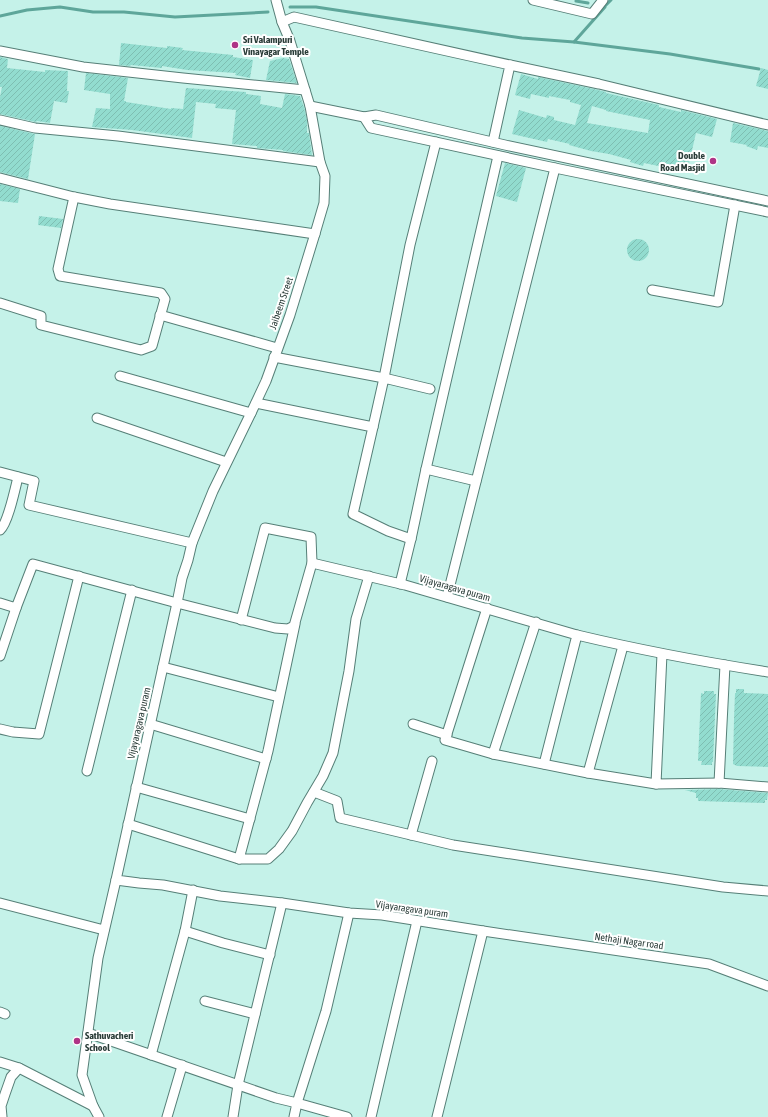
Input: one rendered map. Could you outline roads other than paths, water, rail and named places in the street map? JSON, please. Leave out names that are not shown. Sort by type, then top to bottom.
[{"type":"street","points":[[533,0],[592,14],[603,0]]},
{"type":"street","name":"Jaibeem Street","points":[[177,603],[182,578],[192,543],[226,462],[266,381],[290,315],[324,203],[325,176],[320,162],[310,106],[276,1]]},
{"type":"street","points":[[282,19],[294,17],[510,64],[600,84],[768,125]]},
{"type":"street","points":[[0,51],[83,67],[305,90]]},
{"type":"street","points":[[493,142],[510,64]]},
{"type":"street","points":[[310,106],[364,117],[376,115],[493,142],[768,200]]},
{"type":"street","points":[[364,117],[371,128],[768,212]]},
{"type":"street","points":[[0,120],[35,128],[105,134],[320,162]]},
{"type":"street","points":[[411,539],[388,531],[353,514],[384,378],[410,245],[436,142]]},
{"type":"street","points":[[400,584],[498,156]]},
{"type":"street","points":[[447,597],[555,168]]},
{"type":"street","points":[[0,178],[74,197],[110,204],[315,234]]},
{"type":"street","points":[[0,303],[41,316],[41,325],[141,350],[152,346],[165,299],[161,293],[60,276],[58,269],[74,197]]},
{"type":"street","points":[[652,290],[718,302],[735,205]]},
{"type":"street","points":[[160,315],[276,353],[430,389]]},
{"type":"street","points":[[120,376],[251,413]]},
{"type":"street","points":[[256,403],[373,427]]},
{"type":"street","points":[[97,418],[226,462]]},
{"type":"street","points":[[426,469],[476,480]]},
{"type":"street","points":[[0,472],[34,481],[29,505],[192,543]]},
{"type":"street","points":[[0,530],[2,530],[6,522],[18,477]]},
{"type":"street","points":[[240,859],[266,758],[295,624],[312,563],[311,537],[265,528],[241,620]]},
{"type":"street","name":"Vijayaragava puram","points":[[312,563],[400,584],[577,635],[623,646],[768,672]]},
{"type":"street","points":[[0,656],[33,564],[275,628],[288,629],[295,624]]},
{"type":"street","points":[[0,729],[13,732],[39,734],[79,576]]},
{"type":"street","points":[[128,824],[240,859],[268,859],[279,849],[292,831],[323,776],[333,753],[349,671],[356,619],[369,576]]},
{"type":"street","points":[[87,771],[132,590]]},
{"type":"street","points":[[0,603],[16,608]]},
{"type":"street","name":"Vijayaragava puram","points":[[177,603],[116,880],[163,885],[220,896],[349,913],[382,915],[483,931]]},
{"type":"street","points":[[487,608],[445,740],[493,754],[588,773],[656,784],[719,783],[768,787]]},
{"type":"street","points":[[493,754],[536,622]]},
{"type":"street","points":[[544,764],[577,635]]},
{"type":"street","points":[[588,773],[623,646]]},
{"type":"street","points":[[656,784],[662,654]]},
{"type":"street","points":[[719,783],[725,665]]},
{"type":"street","points":[[163,667],[279,697]]},
{"type":"street","points":[[150,724],[266,758]]},
{"type":"street","points":[[413,724],[447,735]]},
{"type":"street","points":[[412,835],[432,760]]},
{"type":"street","points":[[136,787],[250,819]]},
{"type":"street","points":[[314,792],[337,801],[340,818],[453,845],[722,887],[768,891]]},
{"type":"street","points":[[99,1117],[93,1106],[82,1075],[98,958],[116,880]]},
{"type":"street","points":[[151,1055],[185,931],[193,890]]},
{"type":"street","points":[[0,903],[104,930]]},
{"type":"street","points":[[232,1117],[238,1085],[282,903]]},
{"type":"street","points":[[294,1117],[326,1011],[349,913]]},
{"type":"street","points":[[371,1117],[417,920]]},
{"type":"street","points":[[185,931],[223,943],[270,955]]},
{"type":"street","points":[[438,1117],[483,931]]},
{"type":"street","name":"Nethaji Nagar road","points":[[483,931],[709,964],[768,986]]},
{"type":"street","points":[[205,1001],[255,1014]]},
{"type":"street","points":[[88,1033],[276,1098],[347,1117]]},
{"type":"street","points":[[0,1062],[19,1068],[93,1106]]},
{"type":"street","points":[[167,1117],[182,1065]]},
{"type":"street","points":[[2,1117],[1,1106],[5,1094],[11,1078],[19,1068]]},
{"type":"waterway","points":[[604,7],[611,0]]},
{"type":"waterway","points":[[576,1],[588,3]]},
{"type":"waterway","points":[[0,16],[27,10],[60,7],[93,12],[124,12],[175,17],[268,12]]},
{"type":"waterway","points":[[290,7],[316,7],[522,38],[574,42],[670,54],[759,69]]},
{"type":"waterway","points":[[574,42],[605,7]]},
{"type":"place","name":"Sri Valampuri Vinayagar Temple","points":[[235,45]]},
{"type":"place","name":"Double Road Masjid","points":[[713,161]]},
{"type":"place","name":"Sathuvacheri School","points":[[77,1041]]}]
